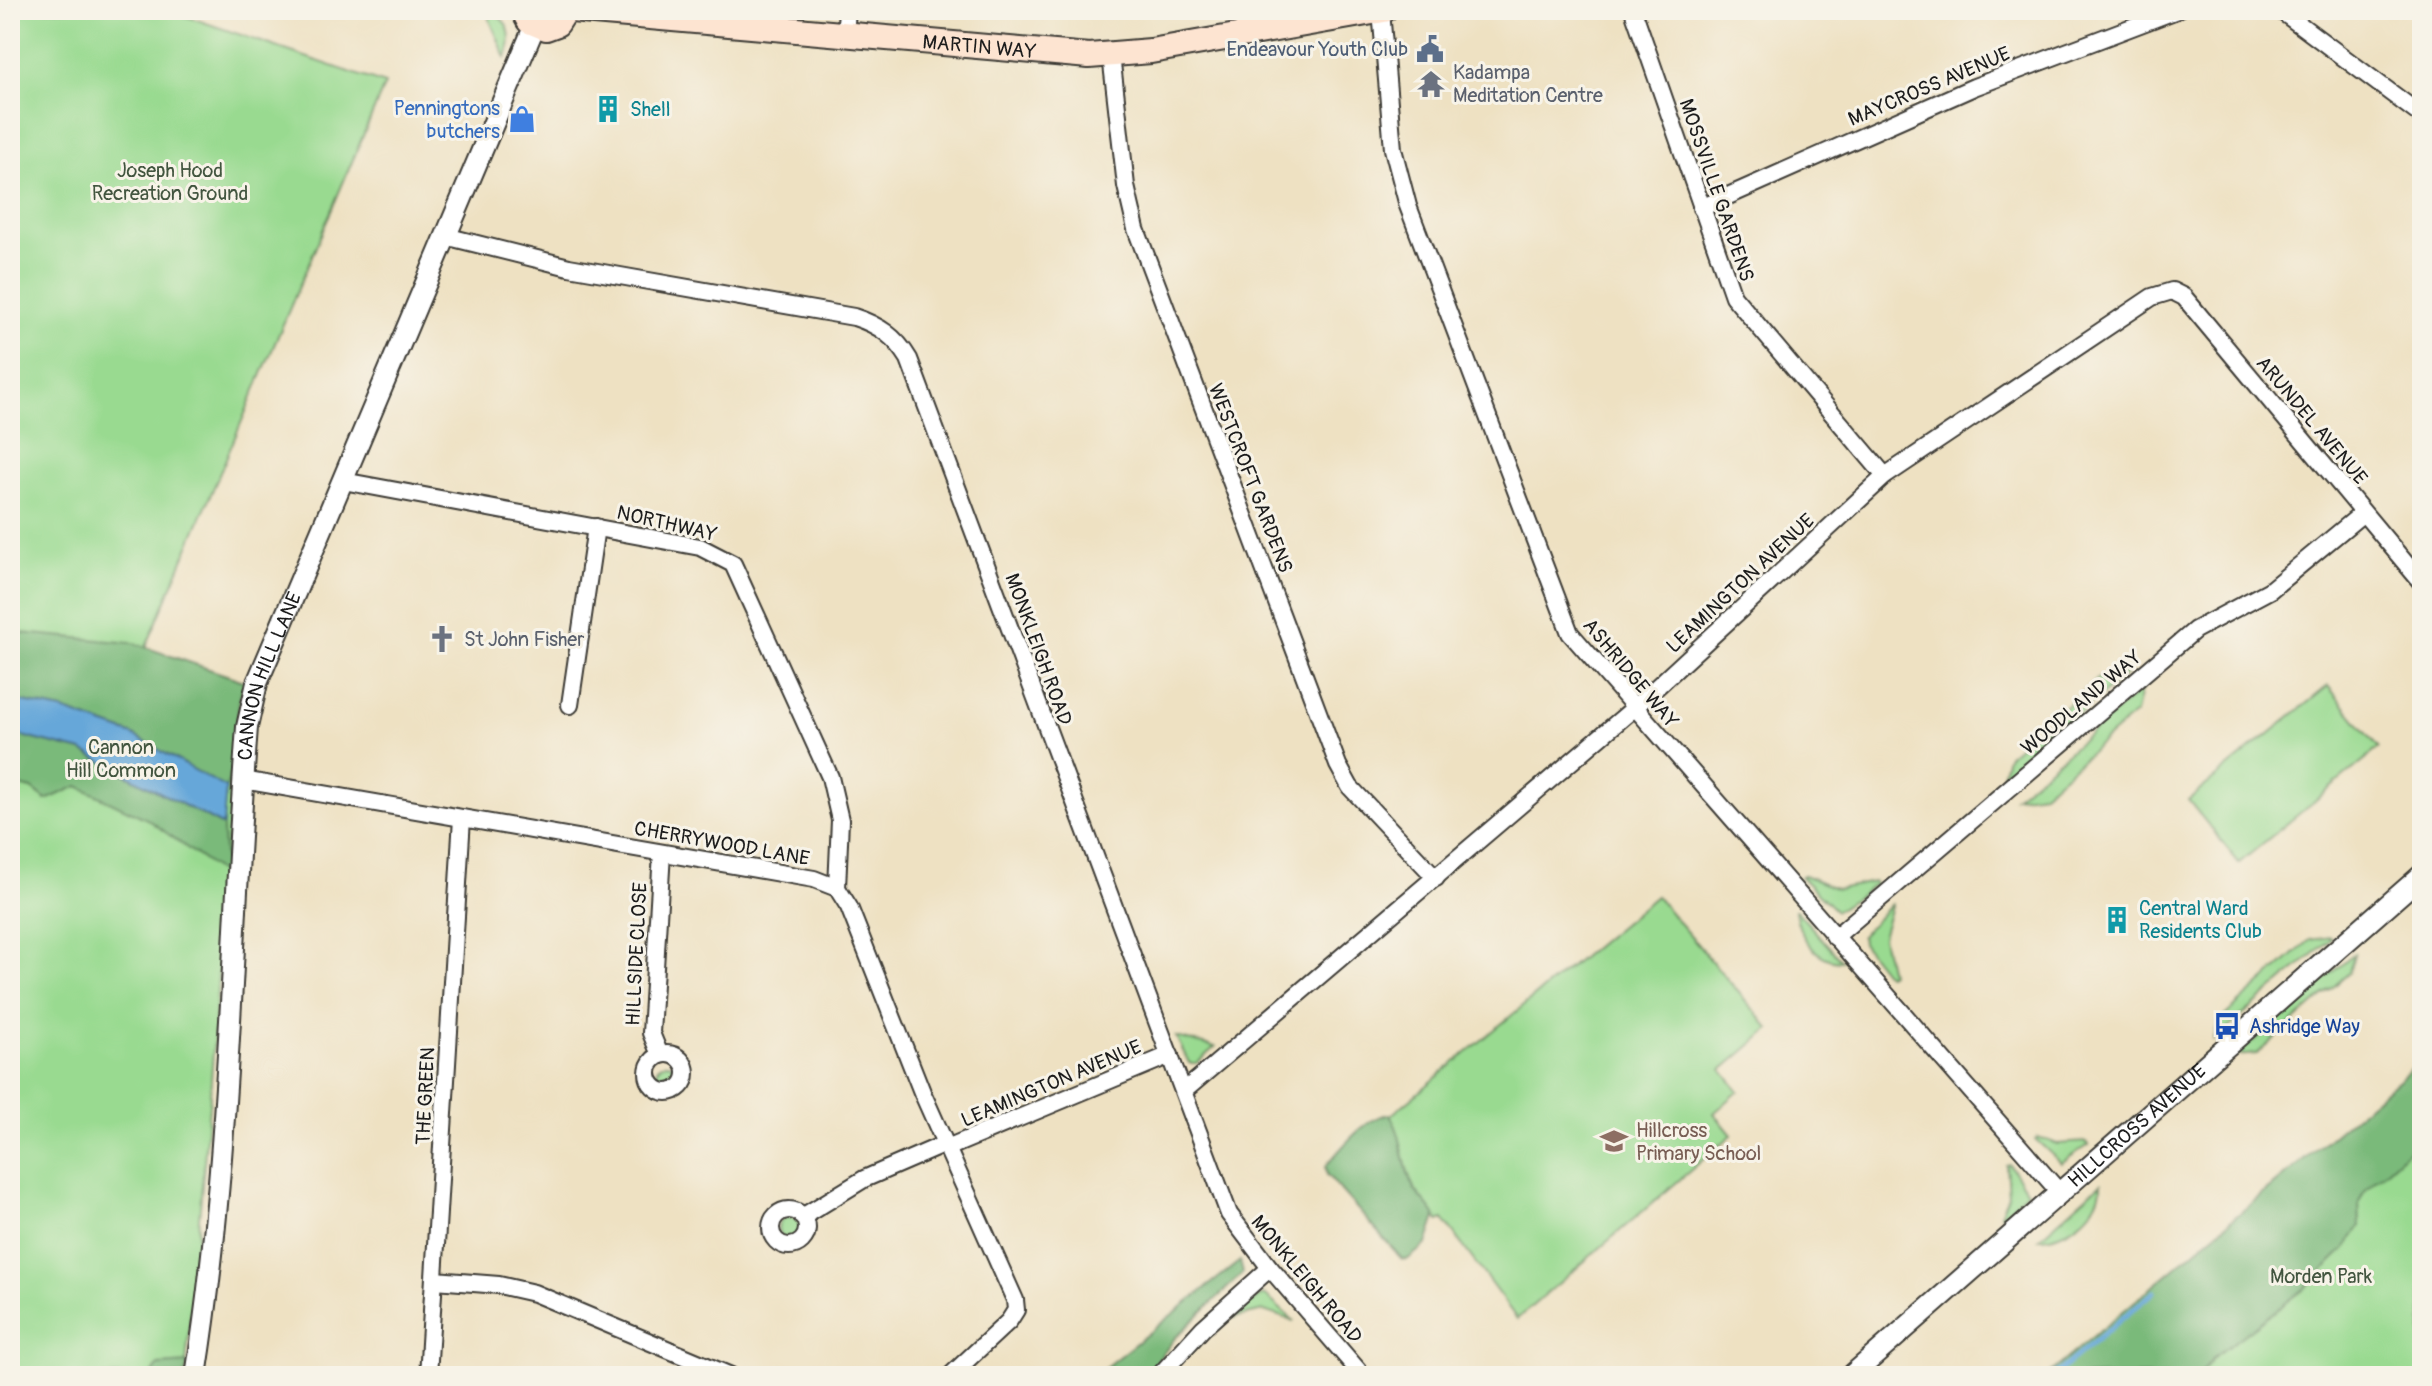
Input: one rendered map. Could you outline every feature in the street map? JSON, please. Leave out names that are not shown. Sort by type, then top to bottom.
[{"type":"main road","points":[[529,18],[546,28],[557,24],[569,10]]},
{"type":"main road","name":"MARTIN WAY","points":[[569,10],[845,36],[1111,55],[1383,10]]},
{"type":"street","points":[[845,36],[847,10]]},
{"type":"street","name":"ASHRIDGE WAY","points":[[1383,10],[1393,149],[1408,206],[1570,633],[1633,709],[2061,1194]]},
{"type":"street","name":"MOSSVILLE GARDENS","points":[[1633,10],[1726,280],[1742,309],[1885,476]]},
{"type":"street","name":"MAYCROSS AVENUE","points":[[1701,208],[1974,87],[2177,10]]},
{"type":"street","points":[[2280,10],[2422,116]]},
{"type":"street","name":"CANNON HILL LANE","points":[[196,1376],[208,1304],[222,1129],[247,727],[262,668],[445,236],[529,18]]},
{"type":"street","name":"WESTCROFT GARDENS","points":[[1111,55],[1130,209],[1338,765],[1350,787],[1436,878]]},
{"type":"street","name":"MONKLEIGH ROAD","points":[[445,236],[545,263],[854,317],[872,323],[901,345],[909,359],[1229,1214],[1270,1268],[1363,1376]]},
{"type":"street","name":"LEAMINGTON AVENUE","points":[[1184,1091],[1633,709],[1885,476],[2140,302],[2165,292]]},
{"type":"street","name":"ARUNDEL AVENUE","points":[[2165,292],[2184,297],[2422,583]]},
{"type":"street","name":"NORTHWAY","points":[[343,481],[700,547],[721,554],[733,564],[830,777],[840,820],[837,888]]},
{"type":"street","name":"WOODLAND WAY","points":[[1835,937],[2195,630],[2270,590],[2363,513]]},
{"type":"street","points":[[570,705],[596,527]]},
{"type":"street","name":"CHERRYWOOD LANE","points":[[243,780],[814,879],[837,888]]},
{"type":"street","name":"THE GREEN","points":[[428,1376],[462,818]]},
{"type":"street","name":"HILLSIDE CLOSE","points":[[660,1055],[651,1033],[662,853]]},
{"type":"street","name":"HILLCROSS AVENUE","points":[[1851,1376],[2422,875]]},
{"type":"street","points":[[837,888],[849,907],[946,1146],[1015,1300],[1016,1310],[1009,1321],[950,1376]]},
{"type":"street","name":"LEAMINGTON AVENUE","points":[[802,1217],[850,1186],[1170,1055]]},
{"type":"street","points":[[1159,1376],[1203,1328],[1270,1268]]},
{"type":"street","points":[[435,1280],[499,1285],[534,1293],[731,1376]]},
{"type":"green space","points":[[10,10],[168,10],[385,84],[146,647],[237,701],[210,1095],[185,1376],[10,1376]]},
{"type":"green space","points":[[486,11],[501,18],[508,29],[510,42],[506,58]]},
{"type":"green space","points":[[10,632],[133,643],[244,681],[233,762],[226,788],[131,734],[62,710],[10,699]]},
{"type":"green space","points":[[2127,672],[2001,779],[2007,756],[2100,677]]},
{"type":"green space","points":[[2328,686],[2379,748],[2239,863],[2188,800]]},
{"type":"green space","points":[[2141,690],[2136,713],[2043,793],[2015,797]]},
{"type":"green space","points":[[10,733],[82,751],[223,826],[225,876],[149,820],[78,786],[46,800],[32,789],[10,784]]},
{"type":"green space","points":[[1804,875],[1837,889],[1874,882],[1875,885],[1836,911],[1801,877]]},
{"type":"green space","points":[[1656,896],[1770,1029],[1722,1070],[1739,1091],[1714,1113],[1732,1135],[1517,1319],[1443,1219],[1439,1221],[1414,1187],[1390,1116]]},
{"type":"green space","points":[[1892,903],[1882,937],[1890,973],[1887,975],[1862,943],[1861,936]]},
{"type":"green space","points":[[1795,910],[1842,961],[1824,957],[1810,945],[1800,929]]},
{"type":"green space","points":[[2330,937],[2214,1040],[2219,1021],[2310,940]]},
{"type":"green space","points":[[2354,954],[2349,973],[2257,1054],[2236,1056]]},
{"type":"green space","points":[[1176,1037],[1215,1047],[1197,1063],[1189,1063]]},
{"type":"green space","points":[[2422,1060],[2422,1138],[2365,1190],[2359,1202],[2360,1226],[2345,1249],[2303,1290],[2214,1357],[2198,1376],[2046,1376]]},
{"type":"green space","name":"Morden Park","points":[[2422,1062],[2422,1376],[2048,1376]]},
{"type":"green space","points":[[667,1063],[675,1066],[678,1074],[675,1082],[667,1085],[659,1082],[656,1074],[659,1066]]},
{"type":"green space","points":[[1389,1114],[1397,1130],[1413,1186],[1436,1217],[1427,1244],[1407,1260],[1402,1259],[1327,1175],[1326,1166],[1354,1135],[1371,1121]]},
{"type":"green space","points":[[2038,1137],[2057,1144],[2086,1142],[2088,1145],[2061,1163],[2035,1139]]},
{"type":"green space","points":[[2009,1164],[2027,1191],[2003,1216],[2000,1214],[2008,1195],[2006,1165]]},
{"type":"green space","points":[[2101,1183],[2096,1204],[2080,1221],[2060,1234],[2039,1238]]},
{"type":"green space","points":[[789,1217],[797,1220],[800,1228],[797,1236],[789,1239],[781,1236],[778,1228],[781,1220]]},
{"type":"green space","points":[[1240,1261],[1243,1273],[1175,1338],[1146,1376],[1094,1376]]},
{"type":"green space","points":[[1265,1295],[1294,1321],[1264,1311],[1233,1318],[1258,1297]]},
{"type":"green space","points":[[188,1363],[185,1376],[151,1376],[158,1365]]},
{"type":"water","points":[[10,699],[62,710],[131,734],[226,788],[223,826],[82,751],[10,733]]},
{"type":"waterway","points":[[2053,1376],[2154,1292]]},
{"type":"place","name":"Endeavour Youth Club","points":[[1430,49]]},
{"type":"place","name":"Kadampa Meditation Centre","points":[[1431,84]]},
{"type":"place","name":"Shell","points":[[608,109]]},
{"type":"place","name":"Penningtons butchers","points":[[522,119]]},
{"type":"place","name":"St John Fisher","points":[[442,639]]},
{"type":"place","name":"Central Ward Residents Club","points":[[2117,920]]},
{"type":"place","name":"Ashridge Way","points":[[2227,1026]]},
{"type":"place","name":"Hillcross Primary School","points":[[1614,1141]]},
{"type":"park label","name":"Joseph Hood Recreation Ground","points":[[170,182]]},
{"type":"park label","name":"Cannon Hill Common","points":[[121,758]]}]
